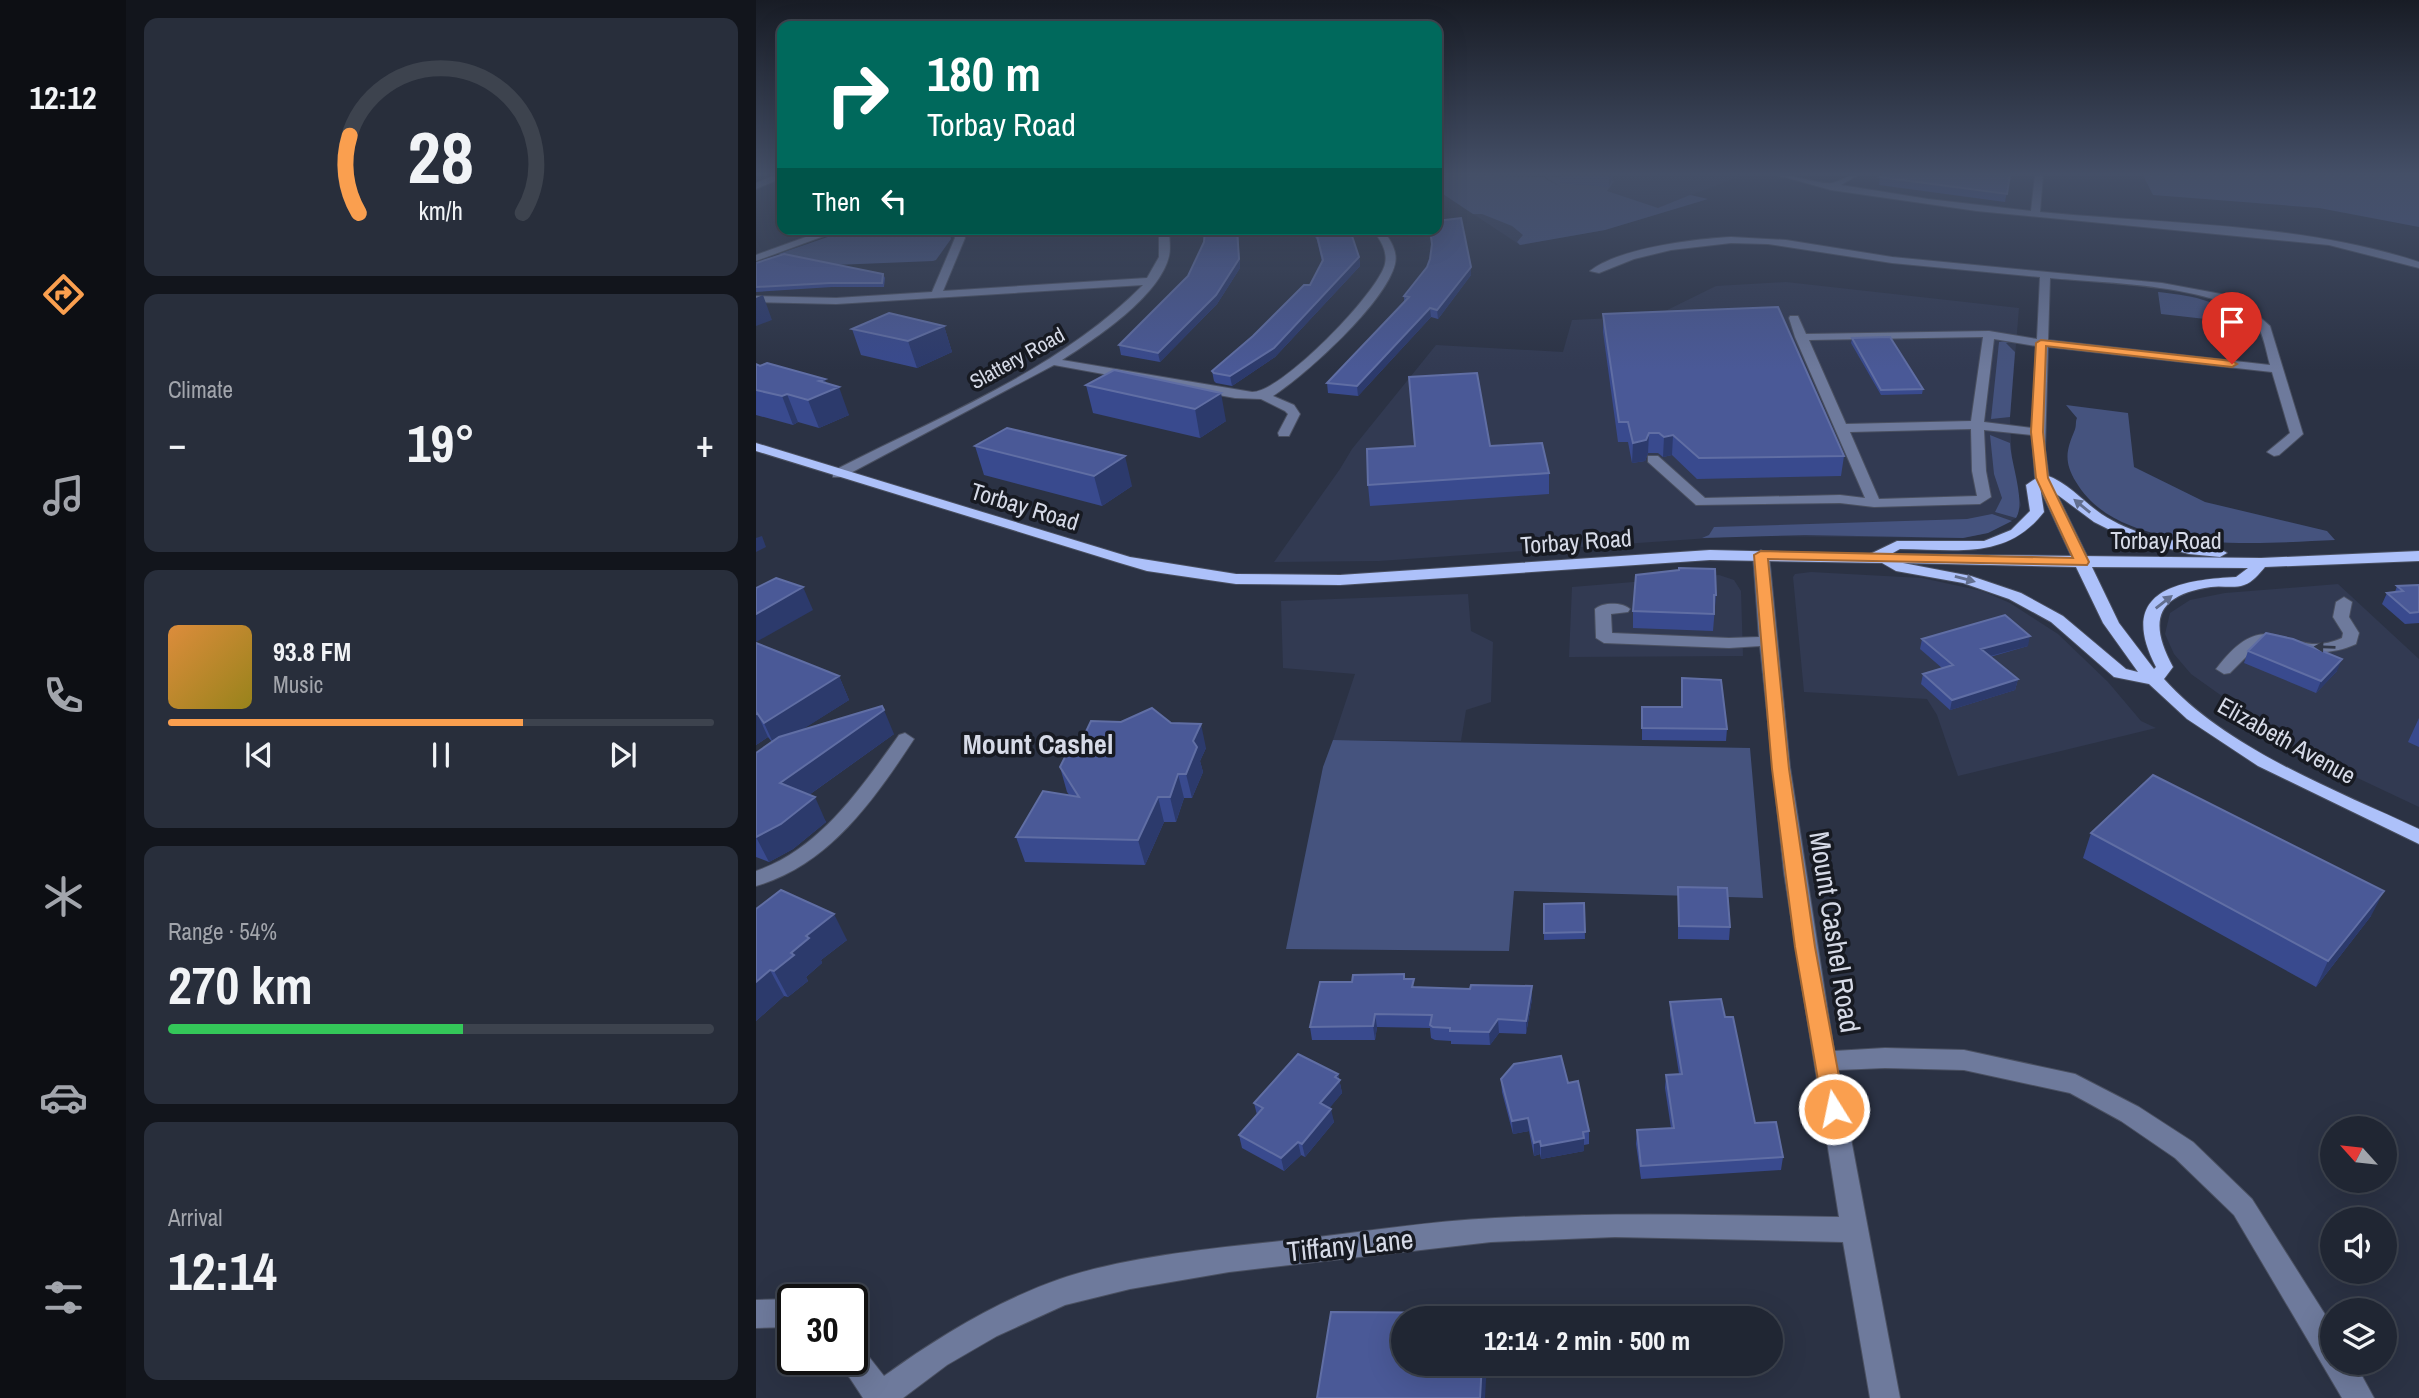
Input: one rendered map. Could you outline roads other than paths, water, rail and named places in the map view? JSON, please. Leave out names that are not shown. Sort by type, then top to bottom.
[{"type":"main road","name":"Torbay Road","points":[[756,447],[1147,566],[1236,579],[1340,580],[1641,559],[1761,555],[2261,563],[2419,556]]},
{"type":"main road","points":[[1876,556],[1897,545],[1976,546],[2006,538],[2023,528],[2037,512],[2033,485],[2042,478],[2063,488],[2100,520],[2128,534],[2261,563]]},
{"type":"main road","points":[[1876,556],[1901,568],[1966,579],[2015,596],[2057,619],[2120,673],[2154,680],[2165,667],[2149,638],[2148,623],[2161,601],[2193,586],[2240,581],[2261,563]]},
{"type":"main road","name":"Elizabeth Avenue","points":[[2082,562],[2096,597],[2115,630],[2154,680],[2199,719],[2253,754],[2419,838]]},
{"type":"street","points":[[756,258],[806,240]]},
{"type":"street","points":[[937,293],[959,240]]},
{"type":"street","name":"Slattery Road","points":[[838,474],[1054,362],[1103,329],[1126,309],[1150,281],[1164,250],[1164,240]]},
{"type":"street","points":[[1263,396],[1317,354],[1377,289],[1389,266],[1390,256],[1385,240]]},
{"type":"street","points":[[1595,271],[1620,259],[1703,242],[1726,240]]},
{"type":"street","points":[[1750,240],[1859,257],[2162,286],[2226,300],[2258,317],[2264,326],[2278,369],[2297,434],[2274,452]]},
{"type":"street","points":[[2318,240],[2370,250],[2419,265]]},
{"type":"street","name":"Elizabeth Avenue","points":[[2045,275],[2037,432],[2042,478],[2082,562]]},
{"type":"street","points":[[756,299],[834,301],[1150,281]]},
{"type":"street","points":[[1794,318],[1874,503]]},
{"type":"street","points":[[1801,337],[1989,334],[2041,343],[2278,369]]},
{"type":"street","points":[[1653,459],[1701,502],[1840,499],[1874,503],[1971,502],[1984,497],[1976,425],[1989,334]]},
{"type":"street","points":[[1054,362],[1235,394],[1263,396],[1290,408],[1294,415],[1284,433]]},
{"type":"street","points":[[1840,428],[1976,425],[2037,432]]},
{"type":"street","name":"Mount Cashel Road","points":[[1761,555],[1781,769],[1803,935],[1885,1398]]},
{"type":"street","points":[[2224,668],[2254,639],[2261,637],[2320,647],[2340,647],[2350,641],[2351,634],[2341,617],[2344,602]]},
{"type":"street","points":[[1622,609],[1603,610],[1604,638],[1729,643],[1768,641]]},
{"type":"street","points":[[756,879],[777,871],[823,839],[847,815],[905,739]]},
{"type":"street","points":[[1826,1061],[1885,1058],[1964,1060],[2074,1084],[2130,1114],[2184,1150],[2243,1207],[2320,1333]]},
{"type":"street","name":"Tiffany Lane","points":[[880,1397],[937,1355],[987,1326],[1062,1292],[1130,1276],[1229,1259],[1491,1230],[1615,1225],[1855,1230]]},
{"type":"street","points":[[756,1314],[777,1313]]},
{"type":"street","points":[[864,1375],[880,1397]]},
{"type":"street","points":[[2345,1375],[2359,1398]]},
{"type":"district","name":"Mount Cashel","points":[[1038,744]]}]
